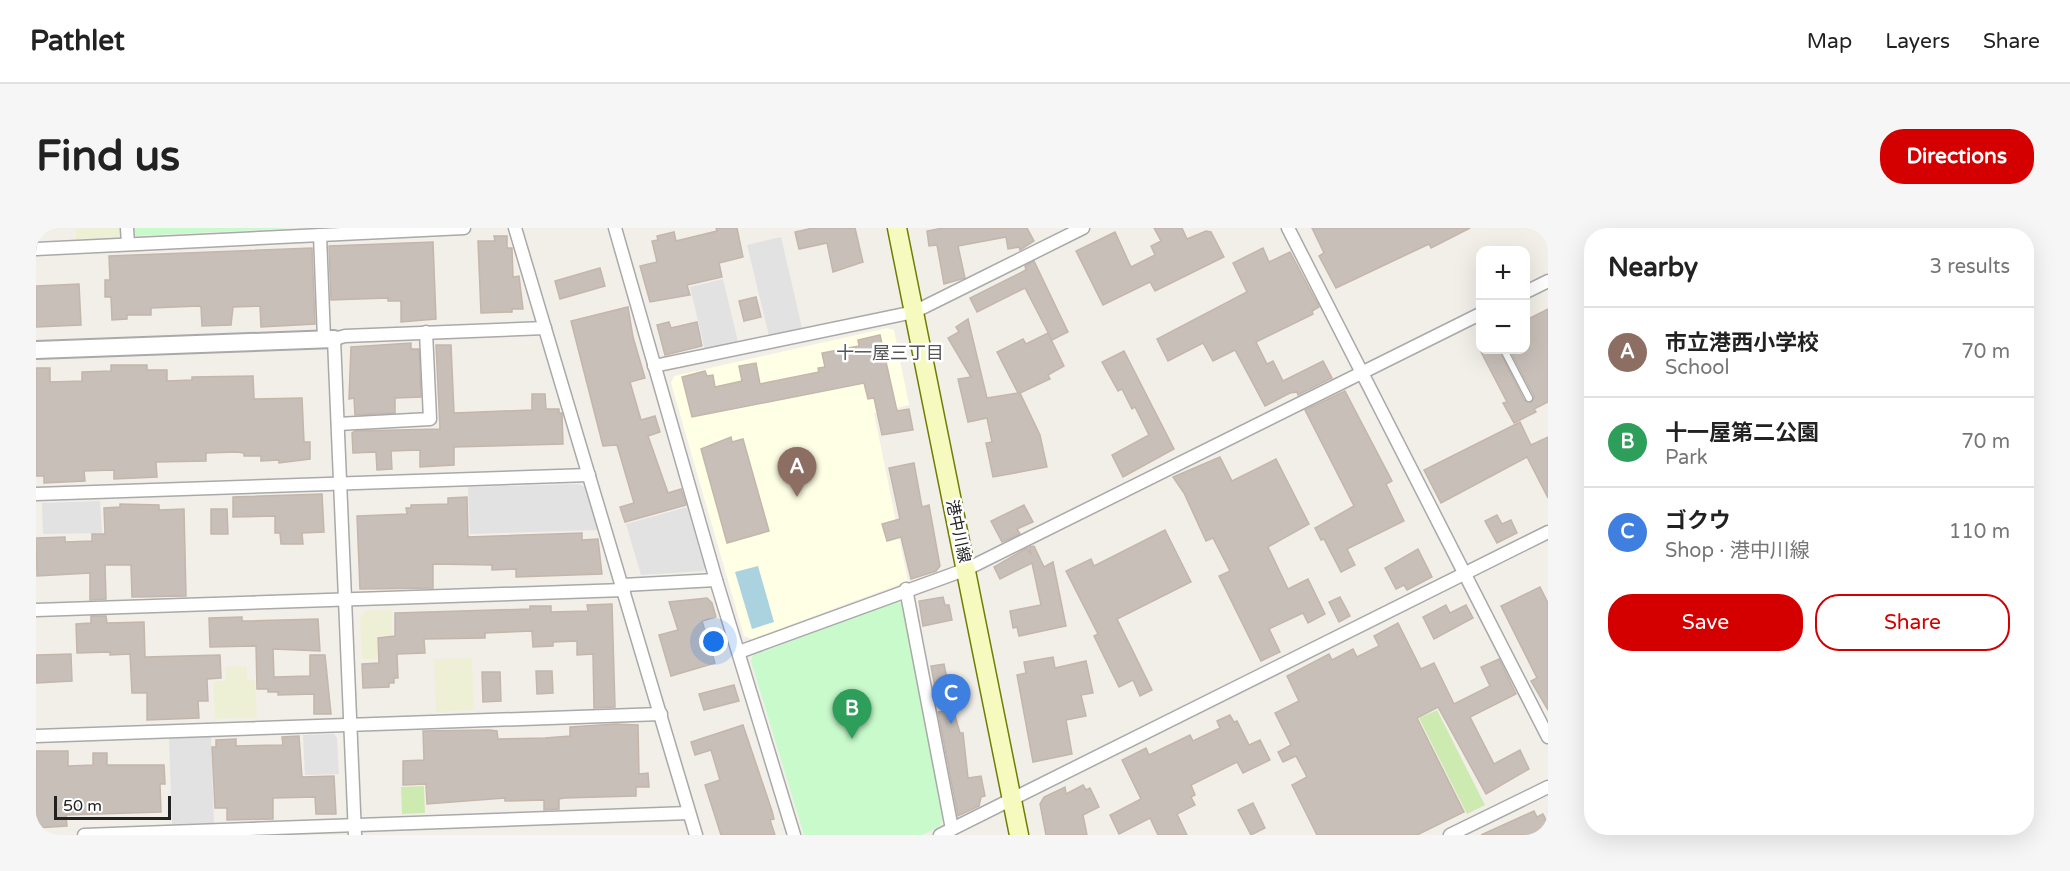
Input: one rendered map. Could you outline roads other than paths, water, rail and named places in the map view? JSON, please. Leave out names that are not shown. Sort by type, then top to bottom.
[{"type":"main road","name":"港中川線","points":[[897,228],[1019,835]]},
{"type":"street","points":[[127,228],[128,244]]},
{"type":"street","points":[[36,249],[307,232],[320,235],[464,228]]},
{"type":"street","points":[[515,228],[696,835]]},
{"type":"street","points":[[615,228],[716,580],[794,835]]},
{"type":"street","points":[[654,366],[914,312],[1083,228]]},
{"type":"street","points":[[1288,228],[1548,737]]},
{"type":"street","points":[[320,235],[338,424],[355,830]]},
{"type":"street","points":[[1530,290],[1548,280]]},
{"type":"street","points":[[739,652],[906,589],[967,569],[1476,316]]},
{"type":"street","points":[[36,350],[545,328]]},
{"type":"street","points":[[338,424],[430,419],[426,333]]},
{"type":"street","points":[[36,494],[589,475]]},
{"type":"street","points":[[940,835],[1548,532]]},
{"type":"street","points":[[36,610],[345,600],[623,587],[716,580]]},
{"type":"street","points":[[906,589],[952,829]]},
{"type":"street","points":[[36,736],[660,714]]},
{"type":"street","points":[[1450,835],[1548,787]]},
{"type":"street","points":[[84,835],[355,830],[689,813]]},
{"type":"lane","points":[[1506,354],[1529,398]]},
{"type":"water","points":[[758,566],[774,622],[752,629],[735,572]]},
{"type":"place","name":"市立港西小学校","points":[[797,497]]},
{"type":"place","name":"ゴクウ","points":[[951,724]]},
{"type":"place","name":"十一屋第二公園","points":[[852,739]]},
{"type":"district","name":"十一屋三丁目","points":[[890,353]]}]
